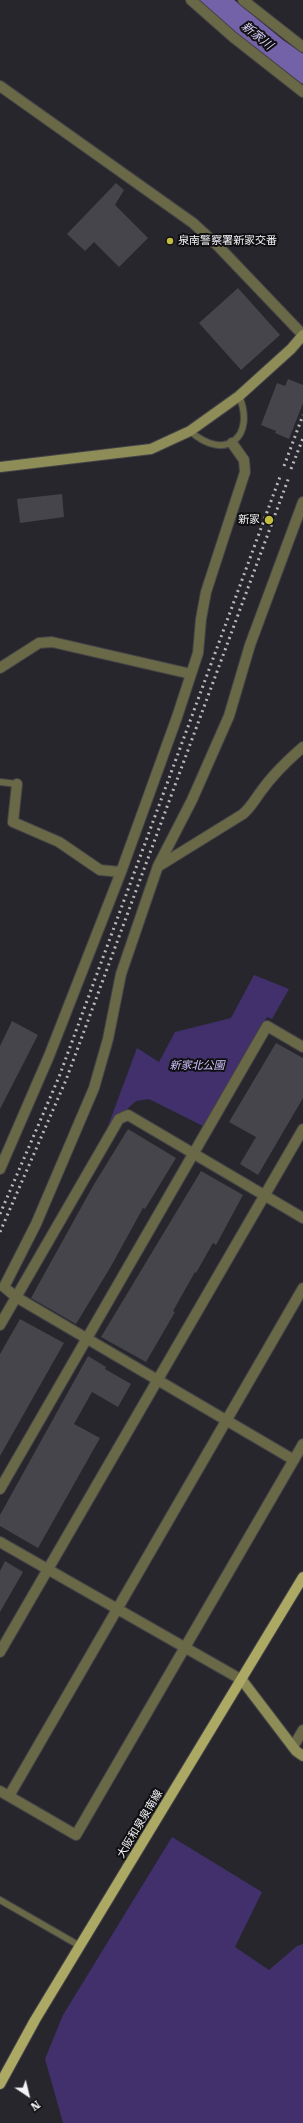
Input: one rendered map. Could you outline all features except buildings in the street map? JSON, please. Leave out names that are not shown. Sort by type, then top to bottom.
[{"type":"main road","name":"大阪和泉泉南線","points":[[0,2084],[35,2020],[303,1577]]},
{"type":"street","points":[[191,0],[232,37],[303,92]]},
{"type":"street","points":[[243,0],[303,47]]},
{"type":"street","points":[[0,86],[193,223],[218,246],[303,335],[291,349],[239,396],[190,431],[151,449],[0,467]]},
{"type":"street","points":[[1,1167],[49,1056],[121,872],[198,653],[201,619],[206,592],[245,472],[244,460],[232,443]]},
{"type":"street","points":[[294,1460],[16,1297],[4,1287],[36,1224],[94,1088],[108,1039],[121,974],[158,866],[192,800],[229,716],[250,645],[303,502]]},
{"type":"street","points":[[0,668],[39,643],[52,642],[191,674]]},
{"type":"street","points":[[158,866],[243,814],[254,805],[261,791],[280,768],[303,746]]},
{"type":"street","points":[[17,784],[12,822],[59,842],[100,870],[121,872]]},
{"type":"street","points":[[0,1489],[195,1154],[267,1026],[303,1048]]},
{"type":"street","points":[[0,1325],[119,1119],[128,1114],[303,1218]]},
{"type":"street","points":[[0,1652],[303,1129]]},
{"type":"street","points":[[303,1288],[117,1609],[4,1793],[76,1835],[303,1444]]},
{"type":"street","points":[[0,1542],[242,1680],[293,1747],[303,1756]]},
{"type":"street","points":[[293,1747],[303,1730]]},
{"type":"lane","points":[[190,431],[204,443],[212,446],[222,446],[232,443],[239,435],[243,423],[244,409],[239,396]]},
{"type":"lane","points":[[0,782],[17,784]]},
{"type":"lane","points":[[0,1900],[80,1946]]},
{"type":"green space","name":"新家北公園","points":[[254,975],[289,989],[272,1019],[267,1017],[203,1126],[149,1099],[136,1101],[108,1126],[137,1048],[159,1062],[175,1032],[231,1018]]},
{"type":"green space","points":[[172,1837],[262,1892],[235,1947],[269,1970],[297,1946],[303,1944],[303,2123],[63,2123],[45,2059],[63,2015]]},
{"type":"waterway","name":"新家川","points":[[213,0],[275,51],[303,70]]},
{"type":"railway","points":[[284,466],[303,415]]},
{"type":"railway","points":[[291,469],[303,438]]},
{"type":"railway","points":[[0,1214],[59,1077],[281,474]]},
{"type":"railway","points":[[0,1232],[66,1080],[289,477]]},
{"type":"place","name":"泉南警察署新家交番","points":[[170,241]]},
{"type":"place","name":"新家","points":[[269,520]]}]
